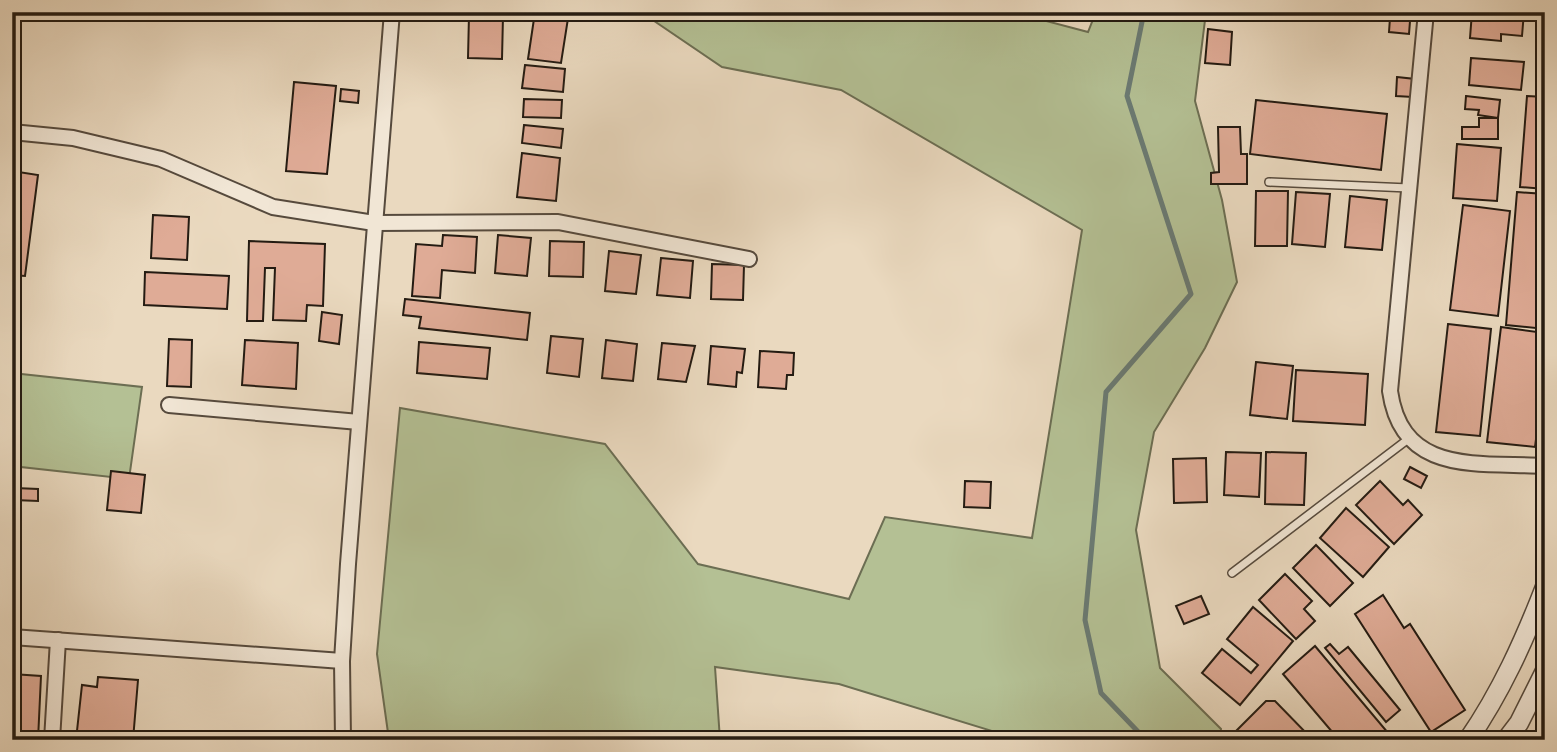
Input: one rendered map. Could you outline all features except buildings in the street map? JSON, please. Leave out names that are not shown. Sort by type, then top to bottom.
[{"type":"street","points":[[343,740],[342,662],[392,12]]},
{"type":"street","points":[[1426,12],[1390,391],[1394,415],[1408,440],[1428,453],[1450,460],[1545,466]]},
{"type":"street","points":[[12,132],[73,138],[161,159],[273,207],[374,223],[558,222],[749,260]]},
{"type":"street","points":[[169,405],[359,422]]},
{"type":"street","points":[[1468,740],[1490,708],[1522,646],[1545,587]]},
{"type":"street","points":[[12,637],[342,662]]},
{"type":"street","points":[[52,740],[58,640]]},
{"type":"street","points":[[1506,740],[1519,723],[1545,671]]},
{"type":"lane","points":[[1269,182],[1409,188]]},
{"type":"lane","points":[[1232,573],[1408,440]]},
{"type":"green space","points":[[641,12],[1012,12],[1088,32],[1096,12],[1206,12],[1195,101],[1222,200],[1237,282],[1205,348],[1154,432],[1136,530],[1160,668],[1221,729],[1220,740],[1021,740],[839,684],[715,667],[720,740],[389,740],[377,654],[400,408],[605,444],[698,564],[849,599],[885,517],[1032,538],[1082,230],[841,90],[722,67]]},
{"type":"green space","points":[[12,373],[142,387],[129,479],[12,466]]},
{"type":"waterway","points":[[1144,12],[1127,96],[1191,294],[1106,392],[1085,620],[1101,693],[1146,740]]}]
